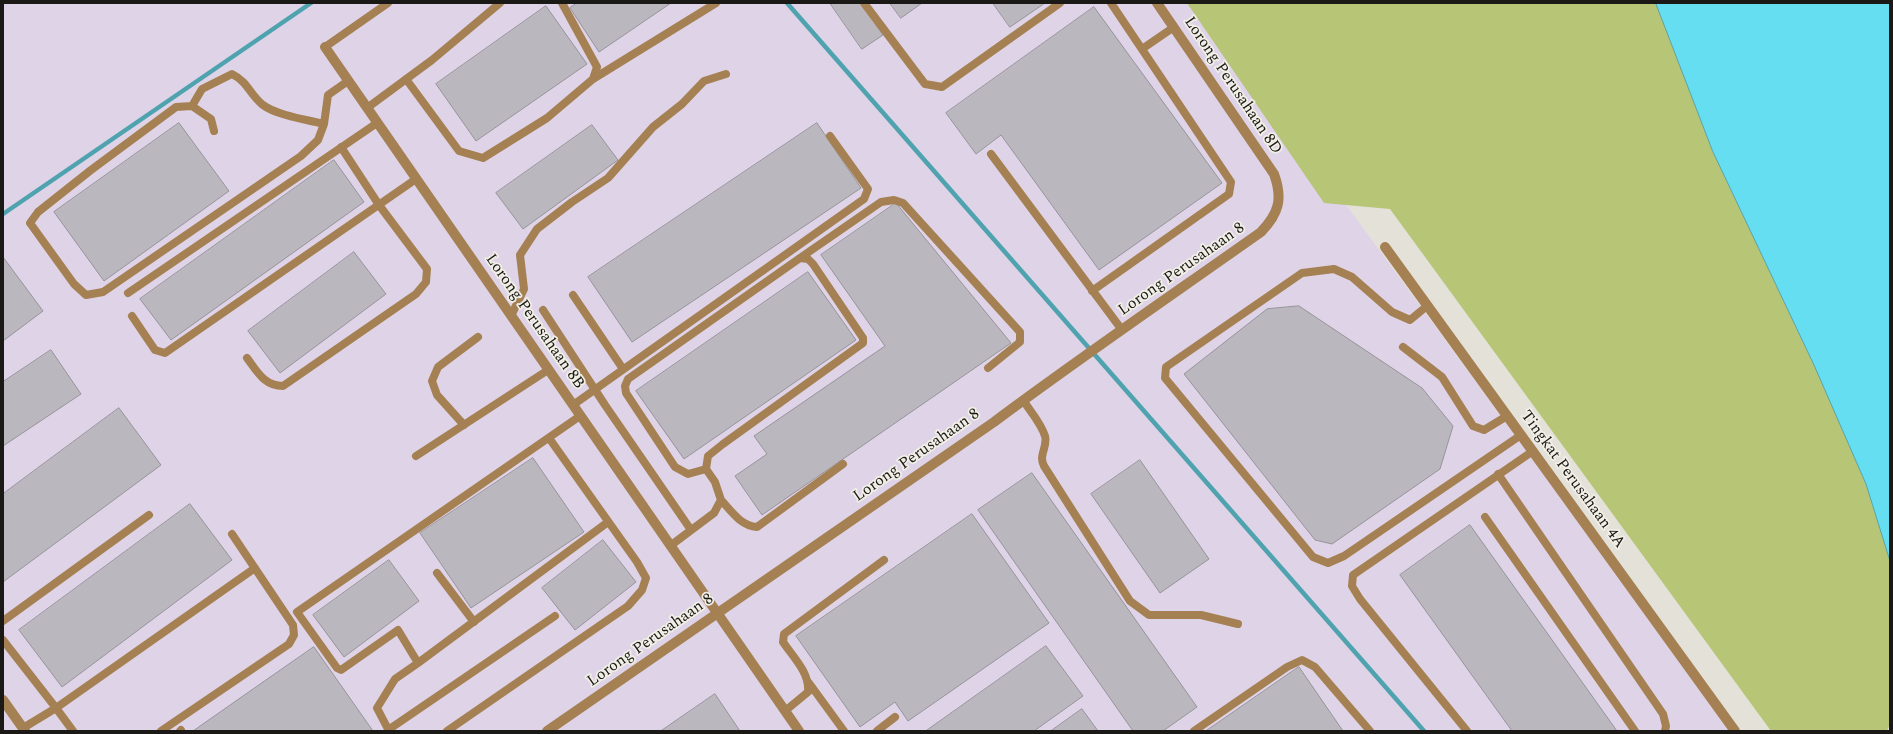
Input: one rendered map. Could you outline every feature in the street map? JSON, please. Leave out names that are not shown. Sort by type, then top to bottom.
[{"type":"street","name":"Lorong Perusahaan 8D","points":[[1157,3],[1274,174],[1279,188]]},
{"type":"street","name":"Lorong Perusahaan 8B","points":[[325,47],[799,731]]},
{"type":"street","name":"Lorong Perusahaan 8","points":[[548,731],[718,614],[1023,400],[1053,377],[1110,340],[1261,232],[1273,219],[1278,204],[1279,188]]},
{"type":"street","name":"Tingkat Perusahaan 4A","points":[[1385,247],[1734,731]]},
{"type":"street","points":[[3,700],[24,730]]},
{"type":"lane","points":[[325,47],[388,3]]},
{"type":"lane","points":[[367,108],[432,60],[500,3]]},
{"type":"lane","points":[[562,3],[597,67],[593,78]]},
{"type":"lane","points":[[406,79],[459,151],[483,158],[547,118],[593,78],[716,3]]},
{"type":"lane","points":[[864,3],[925,84],[942,87],[1060,3]]},
{"type":"lane","points":[[1092,291],[1229,194],[1231,182],[1111,3]]},
{"type":"lane","points":[[1142,49],[1174,27]]},
{"type":"lane","points":[[192,106],[202,89],[232,74],[242,79],[263,105],[289,116],[324,124]]},
{"type":"lane","points":[[511,316],[524,289],[520,255],[537,229],[572,202],[608,178],[654,127],[682,104],[704,81],[726,74]]},
{"type":"lane","points":[[214,131],[211,119],[192,106],[176,107],[38,212],[30,224],[74,284],[86,295],[103,292],[301,156],[318,140],[324,124],[328,95],[348,81]]},
{"type":"lane","points":[[128,293],[378,123]]},
{"type":"lane","points":[[573,405],[864,199],[868,189],[830,136]]},
{"type":"lane","points":[[247,358],[260,376],[273,386],[283,386],[416,294],[426,282],[427,269],[379,205],[341,147]]},
{"type":"lane","points":[[991,154],[1122,330]]},
{"type":"lane","points":[[132,316],[155,350],[165,353],[416,179]]},
{"type":"lane","points":[[706,469],[688,474],[675,467],[626,393],[625,386],[628,379],[881,202],[894,200],[903,203],[1020,332],[1020,342],[988,368]]},
{"type":"lane","points":[[800,258],[808,259],[813,264],[863,338],[863,343],[708,456],[706,469],[715,482],[721,500],[740,521],[748,527],[757,527],[843,464]]},
{"type":"lane","points":[[1427,306],[1410,320],[1392,312],[1352,277],[1334,270],[1302,273],[1166,367],[1165,378],[1313,557],[1328,563],[1344,556],[1521,435]]},
{"type":"lane","points":[[573,295],[623,369]]},
{"type":"lane","points":[[543,310],[691,530]]},
{"type":"lane","points":[[464,425],[438,395],[432,381],[438,367],[478,337]]},
{"type":"lane","points":[[1403,347],[1442,377],[1473,426],[1484,430],[1507,416]]},
{"type":"lane","points":[[416,456],[548,370]]},
{"type":"lane","points":[[1023,400],[1045,435],[1046,442],[1041,454],[1041,461],[1130,601],[1149,615],[1201,615],[1238,624]]},
{"type":"lane","points":[[418,663],[398,630],[341,670],[297,612],[580,416]]},
{"type":"lane","points":[[447,731],[628,606],[642,590],[646,578],[637,562],[549,438]]},
{"type":"lane","points":[[1467,731],[1360,599],[1352,586],[1353,575],[1533,451]]},
{"type":"lane","points":[[1498,474],[1663,714],[1666,726],[1665,731]]},
{"type":"lane","points":[[670,546],[714,513],[721,500]]},
{"type":"lane","points":[[3,621],[149,515]]},
{"type":"lane","points":[[1485,517],[1635,731]]},
{"type":"lane","points":[[555,616],[389,731],[377,708],[395,679],[608,522]]},
{"type":"lane","points":[[161,731],[289,644],[294,635],[293,624],[232,534]]},
{"type":"lane","points":[[844,731],[809,683],[782,642],[784,634],[884,560]]},
{"type":"lane","points":[[24,730],[255,568]]},
{"type":"lane","points":[[437,573],[474,622]]},
{"type":"lane","points":[[3,640],[73,731]]},
{"type":"lane","points":[[1194,731],[1287,667],[1302,660],[1315,667],[1370,731]]},
{"type":"lane","points":[[785,711],[808,692],[809,683]]},
{"type":"lane","points":[[877,731],[895,717]]},
{"type":"shaded area","points":[[3,3],[1198,3],[1732,731],[3,731]]},
{"type":"green space","points":[[1187,3],[1656,3],[1713,152],[1814,365],[1866,484],[1890,561],[1890,724],[1887,731],[1771,731],[1390,209],[1324,203]]},
{"type":"water","points":[[1656,3],[1890,3],[1890,561],[1866,484],[1814,365],[1713,152]]},
{"type":"building","points":[[577,3],[671,3],[599,52],[570,8]]},
{"type":"building","points":[[830,3],[861,3],[883,35],[862,49]]},
{"type":"building","points":[[890,3],[922,3],[901,18]]},
{"type":"building","points":[[993,3],[1045,3],[1010,27]]},
{"type":"building","points":[[546,6],[587,64],[476,141],[436,84]]},
{"type":"building","points":[[1094,7],[1222,183],[1099,270],[1001,135],[976,154],[946,113]]},
{"type":"building","points":[[179,123],[229,191],[104,281],[54,212]]},
{"type":"building","points":[[817,123],[861,188],[632,342],[588,277]]},
{"type":"building","points":[[592,125],[618,160],[523,229],[496,193]]},
{"type":"building","points":[[334,160],[364,202],[171,340],[140,299]]},
{"type":"building","points":[[896,203],[1011,343],[762,515],[735,476],[767,454],[754,436],[885,346],[821,255]]},
{"type":"building","points":[[354,252],[386,294],[280,373],[248,331]]},
{"type":"building","points":[[3,257],[43,311],[3,341]]},
{"type":"building","points":[[808,272],[856,340],[684,459],[636,391]]},
{"type":"building","points":[[1299,306],[1422,388],[1453,426],[1440,469],[1332,544],[1315,540],[1184,374],[1267,309]]},
{"type":"building","points":[[51,350],[81,394],[3,446],[3,382]]},
{"type":"building","points":[[119,408],[161,465],[3,582],[3,494]]},
{"type":"building","points":[[533,458],[584,532],[471,608],[420,533]]},
{"type":"building","points":[[1140,460],[1209,559],[1160,593],[1091,494]]},
{"type":"building","points":[[1032,473],[1197,707],[1163,731],[1133,731],[978,510]]},
{"type":"building","points":[[190,504],[232,560],[62,687],[19,630]]},
{"type":"building","points":[[972,514],[1049,623],[908,721],[895,702],[860,727],[796,636]]},
{"type":"building","points":[[1470,525],[1617,731],[1512,731],[1400,575]]},
{"type":"building","points":[[603,540],[636,582],[575,630],[542,588]]},
{"type":"building","points":[[389,560],[419,601],[344,657],[313,615]]},
{"type":"building","points":[[1046,646],[1083,696],[1034,731],[926,731]]},
{"type":"building","points":[[314,647],[373,731],[193,731],[253,689]]},
{"type":"building","points":[[1299,667],[1343,731],[1206,731]]},
{"type":"building","points":[[715,694],[740,731],[661,731]]},
{"type":"building","points":[[1082,709],[1098,731],[1051,731]]},
{"type":"waterway","points":[[3,214],[311,3]]},
{"type":"waterway","points":[[787,3],[1424,731]]}]
